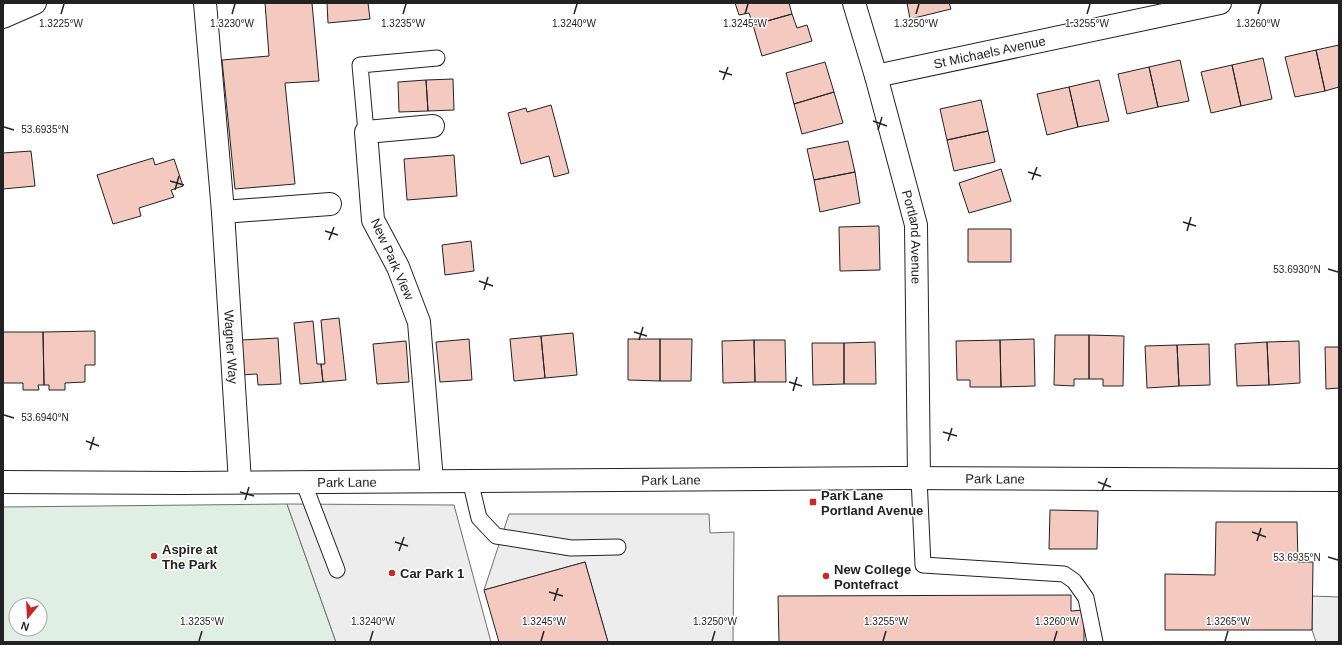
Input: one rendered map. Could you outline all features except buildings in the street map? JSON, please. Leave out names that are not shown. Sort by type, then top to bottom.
[{"type":"street","points":[[3,17],[35,3]]},
{"type":"street","name":"Wagner Way","points":[[205,3],[223,212],[240,482]]},
{"type":"street","name":"Portland Avenue","points":[[854,3],[876,76],[916,225],[919,478]]},
{"type":"street","name":"St Michaels Avenue","points":[[876,76],[1220,3]]},
{"type":"street","points":[[366,132],[433,126]]},
{"type":"street","name":"New Park View","points":[[366,132],[372,220],[398,267],[419,322],[432,481]]},
{"type":"street","points":[[223,212],[330,204]]},
{"type":"street","name":"Park Lane","points":[[3,482],[919,478],[1339,480]]},
{"type":"lane","name":"New Park View","points":[[366,132],[360,65],[436,58]]},
{"type":"lane","points":[[919,478],[924,565],[1064,574],[1074,581],[1086,598],[1095,642]]},
{"type":"lane","points":[[470,480],[478,518],[496,536],[571,548],[618,547]]},
{"type":"lane","points":[[303,481],[337,570]]},
{"type":"green space","name":"Aspire at The Park","points":[[287,504],[336,642],[3,642],[3,507]]},
{"type":"shaded area","name":"Car Park 1","points":[[287,504],[454,505],[491,642],[336,642]]},
{"type":"shaded area","points":[[509,514],[709,514],[710,533],[734,532],[733,642],[608,642],[585,562],[484,590]]},
{"type":"shaded area","points":[[1312,596],[1339,597],[1339,642],[1316,642],[1312,630]]},
{"type":"place","name":"Park Lane Portland Avenue","points":[[813,502]]},
{"type":"place","name":"Aspire at The Park","points":[[154,556]]},
{"type":"place","name":"Car Park 1","points":[[392,573]]},
{"type":"place","name":"New College Pontefract","points":[[826,576]]}]
